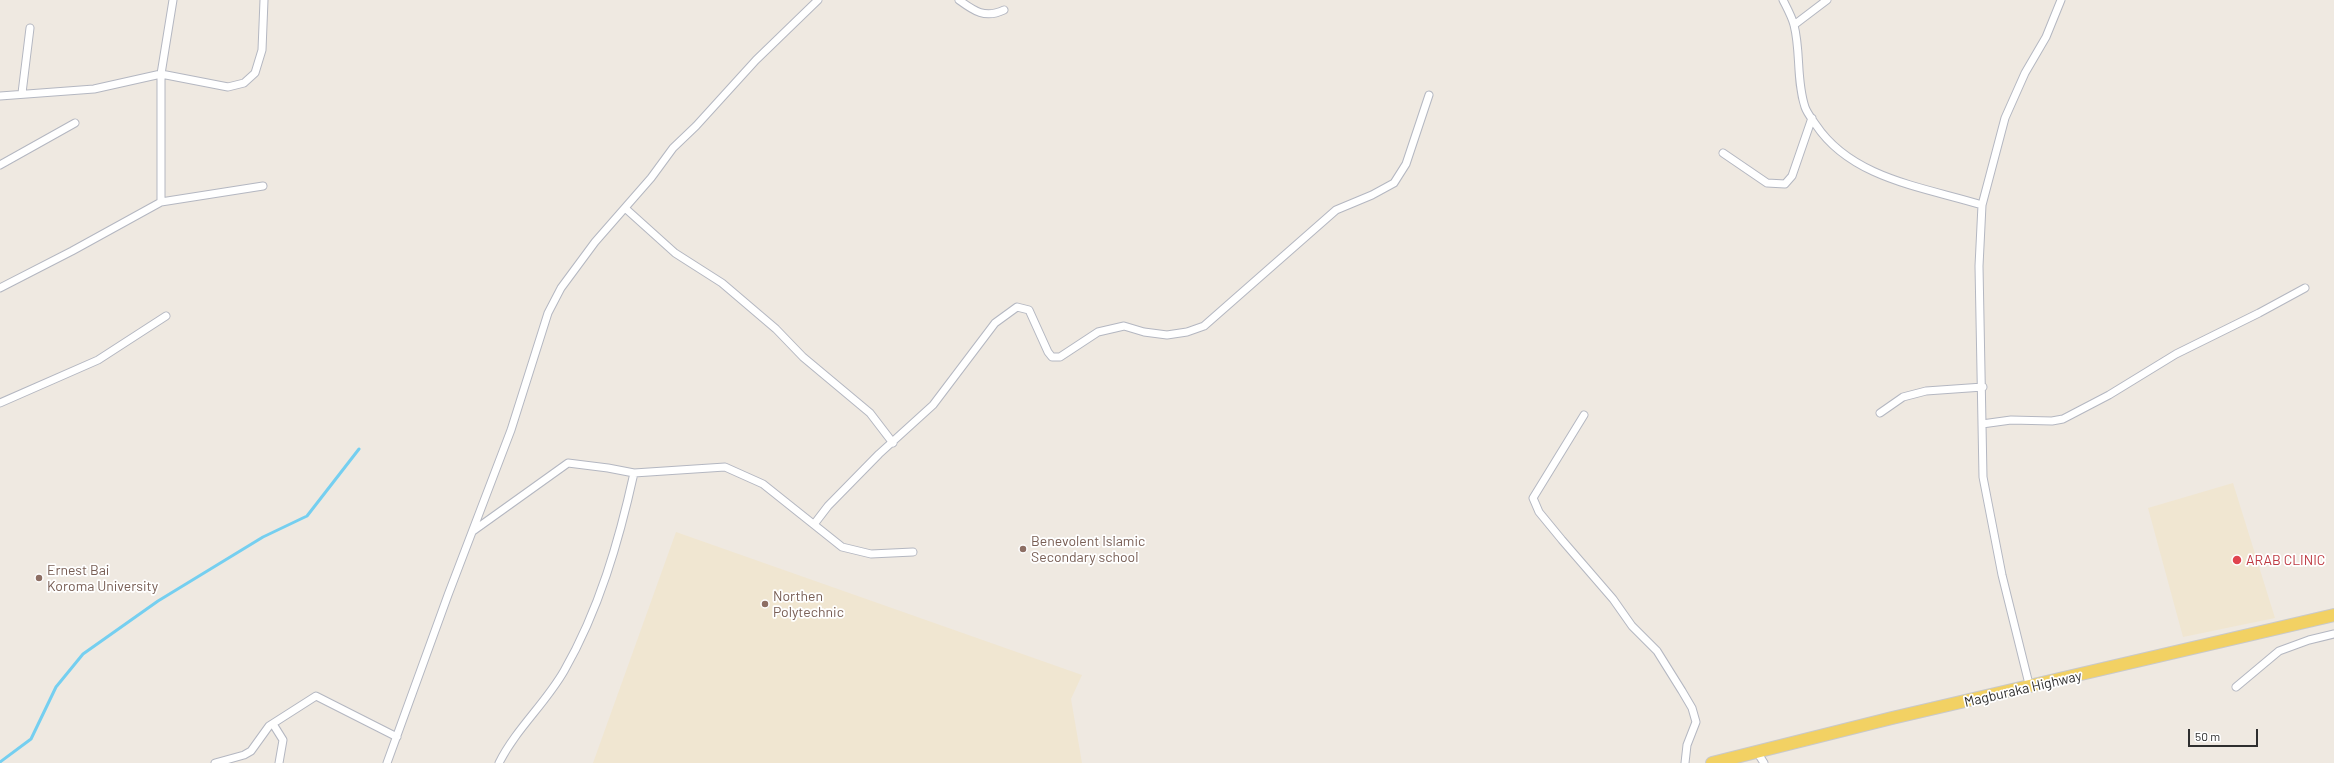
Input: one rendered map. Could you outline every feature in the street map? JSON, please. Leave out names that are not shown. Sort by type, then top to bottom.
[{"type":"main road","name":"Magburaka Highway","points":[[1712,763],[1892,718],[2030,688],[2334,615]]},
{"type":"street","points":[[161,202],[161,74],[173,0]]},
{"type":"street","points":[[0,96],[22,93],[94,89],[161,74],[228,87],[244,83],[255,73],[262,50],[264,0]]},
{"type":"street","points":[[387,763],[511,430],[548,313],[561,288],[595,242],[625,208],[673,148],[696,126],[756,60],[818,0]]},
{"type":"street","points":[[959,0],[976,12],[984,14],[994,15],[1004,10]]},
{"type":"street","points":[[1783,0],[1794,25],[1800,82],[1805,107],[1839,152],[1862,166],[1902,182],[1982,205]]},
{"type":"street","points":[[1794,25],[1827,0]]},
{"type":"street","points":[[2030,688],[2002,575],[1983,477],[1983,387],[1979,266],[1982,205],[2006,118],[2025,73],[2046,37],[2061,0]]},
{"type":"street","points":[[22,93],[30,28]]},
{"type":"street","points":[[814,523],[828,506],[933,405],[995,323],[1017,307],[1029,310],[1048,352],[1052,357],[1060,357],[1098,332],[1124,326],[1144,332],[1167,335],[1187,332],[1204,326],[1336,210],[1372,195],[1394,183],[1406,164],[1429,95]]},
{"type":"street","points":[[1723,153],[1767,183],[1785,184],[1792,176],[1812,118]]},
{"type":"street","points":[[0,165],[74,123]]},
{"type":"street","points":[[0,288],[72,252],[161,202],[200,194],[262,186]]},
{"type":"street","points":[[625,208],[675,253],[722,283],[776,329],[803,357],[870,413],[893,443]]},
{"type":"street","points":[[1982,424],[2011,420],[2052,421],[2063,419],[2109,395],[2176,354],[2259,313],[2305,288]]},
{"type":"street","points":[[0,403],[98,360],[166,316]]},
{"type":"street","points":[[1880,413],[1903,397],[1926,391],[1983,387]]},
{"type":"street","points":[[1584,415],[1533,498],[1539,512],[1613,599],[1632,626],[1657,651],[1688,703],[1696,722],[1687,745],[1685,763]]},
{"type":"street","points":[[473,531],[568,463],[634,473],[725,467],[763,484],[814,523],[842,547],[871,554],[913,552]]},
{"type":"street","points":[[499,763],[509,744],[557,681],[593,610],[609,569],[634,473]]},
{"type":"street","points":[[2236,686],[2279,651],[2309,640],[2334,634]]},
{"type":"street","points":[[215,763],[244,756],[258,745],[263,732],[316,696],[397,737]]},
{"type":"street","points":[[273,724],[283,740],[279,763]]},
{"type":"street","points":[[1756,752],[1764,763]]},
{"type":"shaded area","points":[[2233,483],[2275,618],[2183,637],[2148,508]]},
{"type":"shaded area","name":"Northen Polytechnic","points":[[676,532],[1082,675],[1071,699],[1082,763],[593,763]]},
{"type":"waterway","points":[[0,762],[31,739],[56,687],[83,654],[158,601],[263,537],[307,516],[359,449]]},
{"type":"place","name":"Benevolent Islamic Secondary school","points":[[1023,549]]},
{"type":"place","name":"ARAB CLINIC","points":[[2237,560]]},
{"type":"place","name":"Ernest Bai Koroma University","points":[[39,578]]},
{"type":"place","name":"Northen Polytechnic","points":[[765,604]]}]
